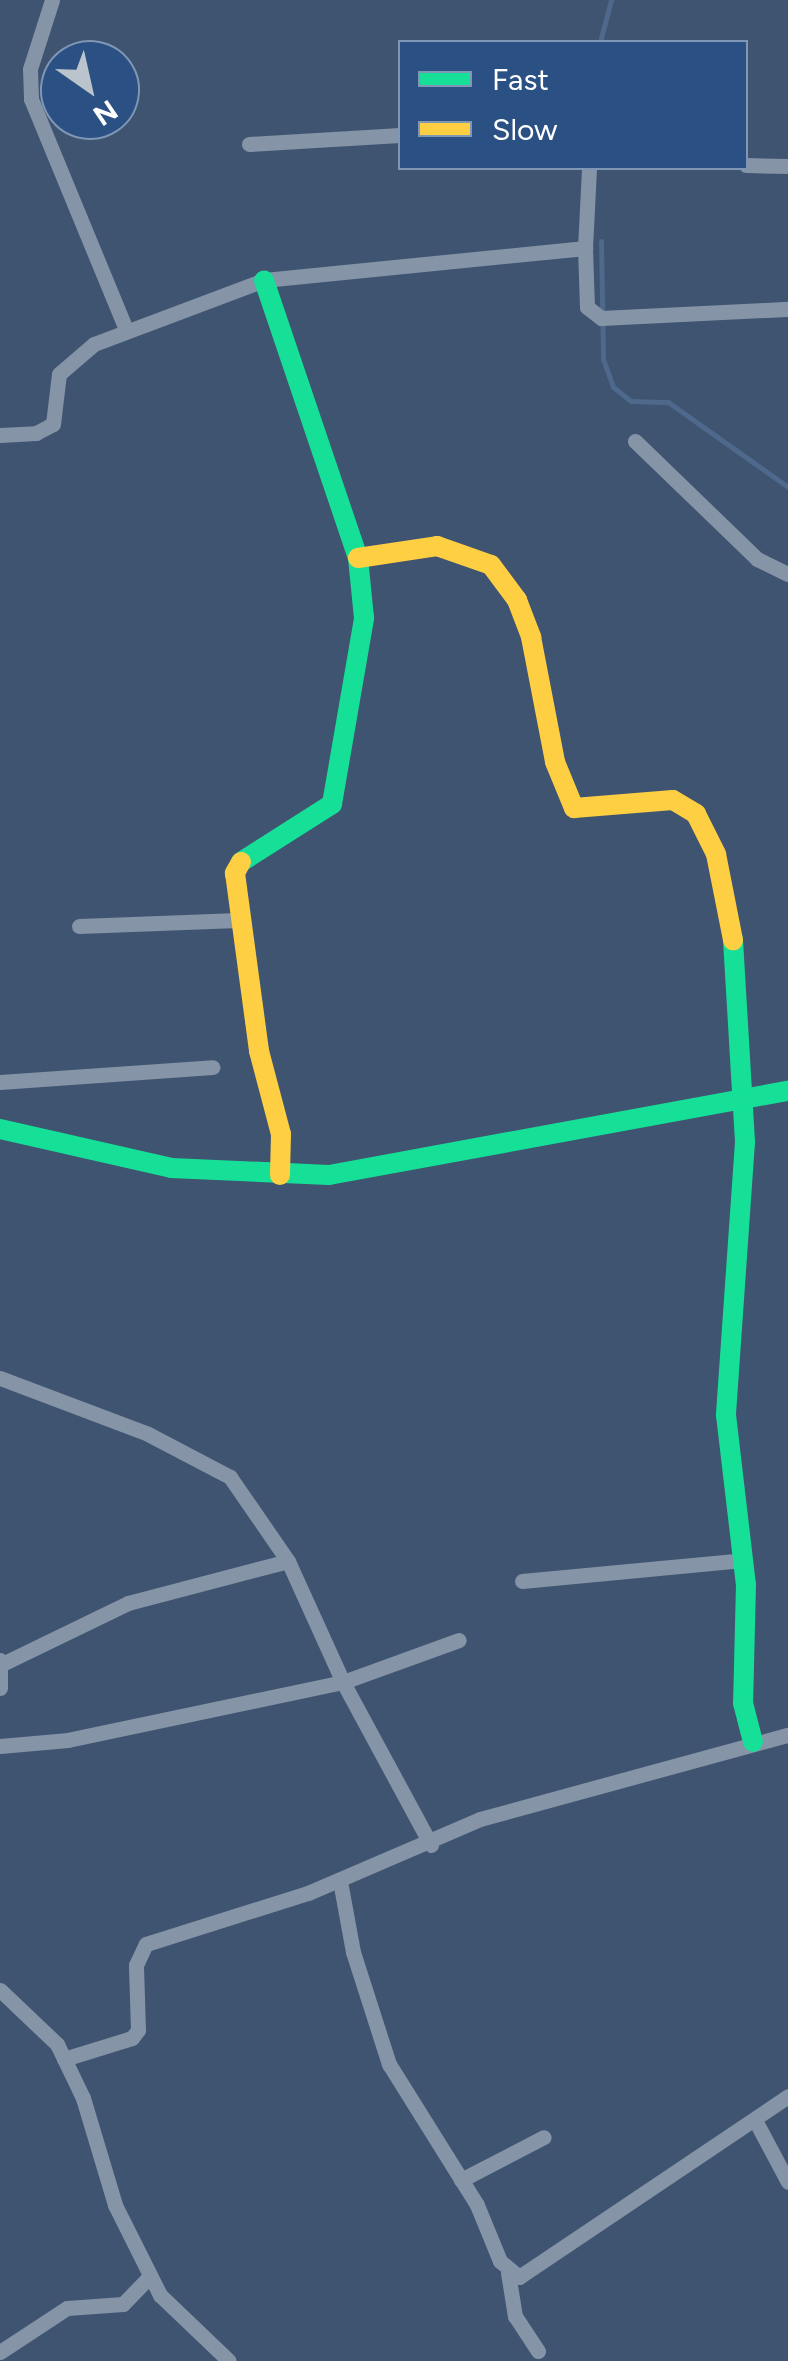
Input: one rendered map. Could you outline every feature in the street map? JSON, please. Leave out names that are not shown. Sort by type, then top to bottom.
[{"type":"street","points":[[52,0],[30,69],[31,99],[126,329]]},
{"type":"street","points":[[249,144],[398,134]]},
{"type":"street","points":[[748,165],[788,166]]},
{"type":"street","points":[[589,170],[587,306],[602,317],[788,309]]},
{"type":"street","points":[[0,436],[36,433],[53,424],[62,368],[126,329],[264,280],[585,248]]},
{"type":"street","points":[[264,280],[358,558],[364,618],[332,804],[238,862],[238,920],[259,1051],[281,1134],[280,1175]]},
{"type":"street","points":[[635,442],[757,559],[788,574]]},
{"type":"street","points":[[358,558],[437,546],[492,565],[511,589],[532,637],[555,762],[574,808],[673,800],[696,814],[716,854],[730,908],[742,1098],[726,1415],[743,1560],[743,1703],[752,1742]]},
{"type":"street","points":[[80,926],[238,920]]},
{"type":"street","points":[[0,1082],[212,1066]]},
{"type":"street","points":[[0,1129],[171,1168],[280,1175],[386,1169],[788,1091]]},
{"type":"street","points":[[0,1378],[217,1468],[256,1506],[288,1561],[343,1682],[431,1845]]},
{"type":"street","points":[[522,1581],[743,1560]]},
{"type":"street","points":[[0,1688],[1,1662],[128,1603],[288,1561]]},
{"type":"street","points":[[0,1746],[68,1740],[343,1682],[459,1640]]},
{"type":"street","points":[[64,2059],[132,2038],[138,2030],[136,1965],[146,1944],[340,1881],[431,1845],[480,1819],[788,1735]]},
{"type":"street","points":[[340,1881],[352,1952],[380,2043],[461,2180],[508,2272],[516,2316],[538,2352]]},
{"type":"street","points":[[0,1990],[36,2018],[64,2059],[83,2098],[114,2205],[150,2277],[174,2312],[229,2361]]},
{"type":"street","points":[[508,2272],[531,2274],[788,2096]]},
{"type":"street","points":[[755,2120],[788,2182]]},
{"type":"street","points":[[461,2180],[544,2138]]},
{"type":"street","points":[[0,2352],[67,2308],[123,2304],[150,2277]]},
{"type":"waterway","points":[[601,40],[611,0]]},
{"type":"waterway","points":[[601,241],[603,359],[613,387],[631,401],[668,402],[788,487]]},
{"type":"traffic: fast","points":[[241,862],[332,804],[364,618],[358,558],[264,280]]},
{"type":"traffic: fast","points":[[733,940],[745,1142],[726,1415],[746,1584],[743,1703],[753,1742]]},
{"type":"traffic: fast","points":[[0,1129],[171,1168],[329,1175],[788,1091]]},
{"type":"traffic: slow","points":[[358,558],[437,546],[491,565],[517,600],[531,637],[555,762],[574,808],[673,800],[696,814],[716,854],[733,940]]},
{"type":"traffic: slow","points":[[241,862],[235,873],[259,1051],[281,1134],[280,1175]]}]
